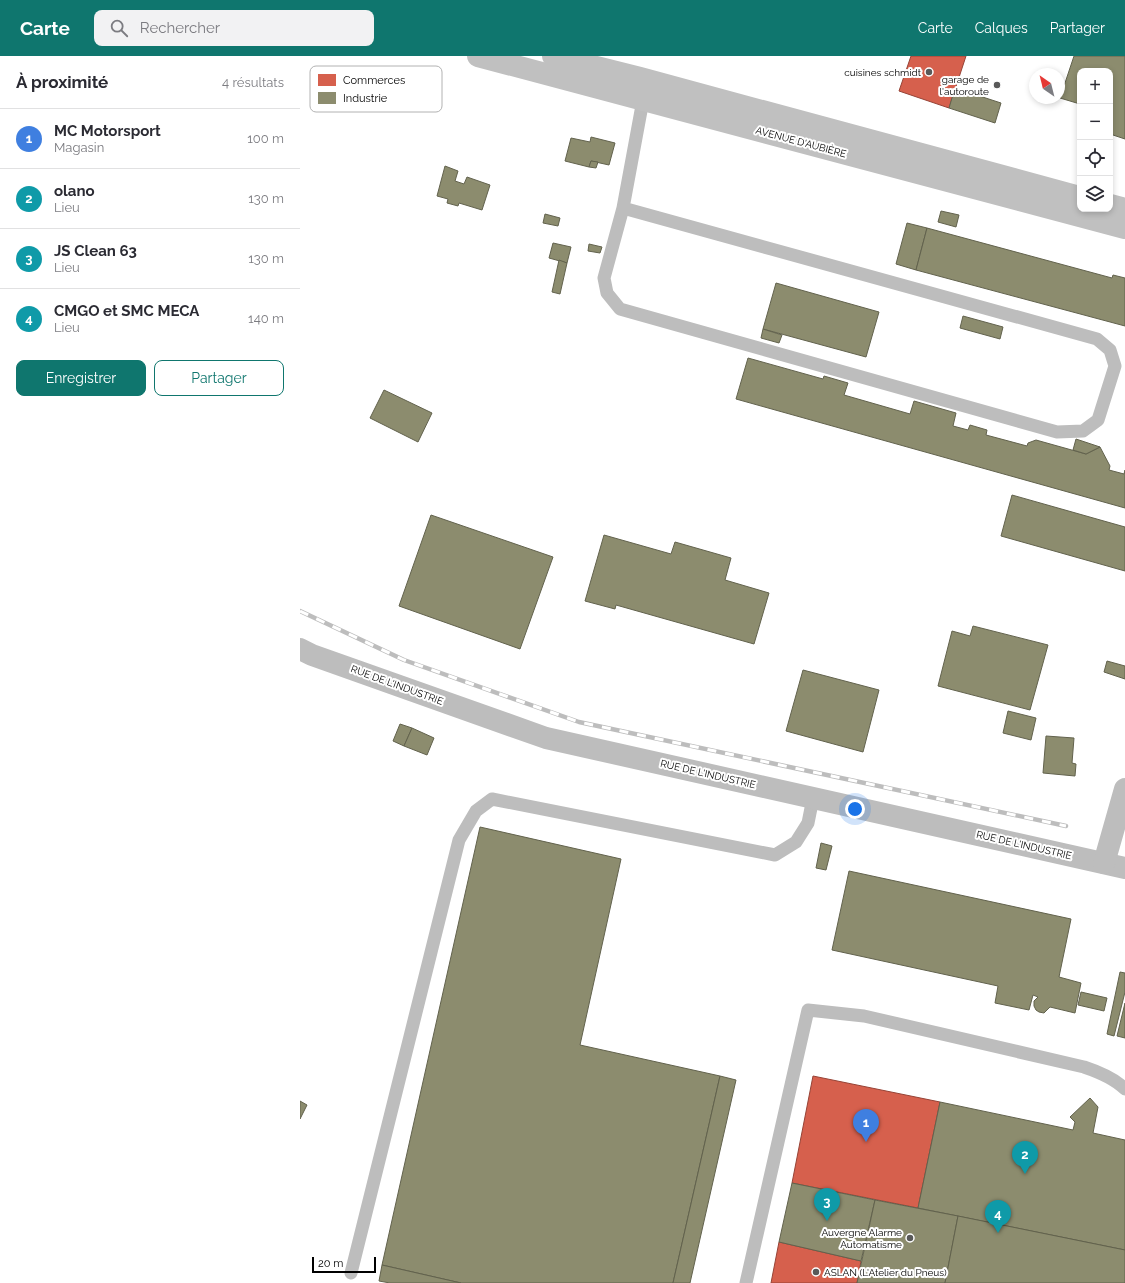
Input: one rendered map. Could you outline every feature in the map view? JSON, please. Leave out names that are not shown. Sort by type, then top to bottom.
[{"type":"main road","name":"AVENUE D'AUBIÈRE","points":[[478,56],[1125,228]]},
{"type":"main road","name":"AVENUE D'AUBIÈRE","points":[[553,56],[640,78],[1077,196]]},
{"type":"main road","points":[[1113,206],[1125,209]]},
{"type":"street","points":[[594,56],[612,61],[640,78]]},
{"type":"street","name":"RUE DE L'INDUSTRIE","points":[[300,649],[312,655],[546,738],[1115,865]]},
{"type":"street","points":[[1115,865],[1125,789]]},
{"type":"lane","points":[[623,208],[1097,339],[1110,350],[1115,366],[1098,420],[1083,431],[1057,432],[620,309],[607,292],[604,278],[623,208],[643,100]]},
{"type":"lane","points":[[351,1273],[460,840],[476,811],[492,799],[775,855],[796,842],[808,823],[813,798]]},
{"type":"lane","points":[[746,1283],[808,1010],[864,1016],[1084,1067],[1097,1071],[1118,1082],[1125,1089]]},
{"type":"building: Commerces","points":[[911,56],[966,56],[949,108],[899,91]]},
{"type":"building: Commerces","points":[[813,1076],[940,1102],[918,1208],[792,1183]]},
{"type":"building: Commerces","name":"ASLAN (L'Atelier du Pneus)","points":[[779,1242],[861,1261],[857,1283],[771,1283]]},
{"type":"building: Industrie","points":[[1074,56],[1125,56],[1125,139],[1113,135],[1113,68],[1077,68],[1077,103],[1065,100],[1065,83]]},
{"type":"building: Industrie","points":[[955,88],[1001,103],[995,123],[949,108]]},
{"type":"building: Industrie","points":[[591,137],[615,143],[609,165],[591,161],[589,167],[565,161],[571,138],[590,142]]},
{"type":"building: Industrie","points":[[591,161],[598,162],[596,168],[589,167]]},
{"type":"building: Industrie","points":[[445,166],[458,171],[455,181],[464,184],[467,177],[490,185],[482,210],[459,203],[458,206],[447,203],[448,199],[437,196]]},
{"type":"building: Industrie","points":[[941,211],[959,215],[956,227],[938,222]]},
{"type":"building: Industrie","points":[[545,214],[560,218],[558,226],[543,223]]},
{"type":"building: Industrie","points":[[907,223],[927,228],[916,270],[896,264]]},
{"type":"building: Industrie","points":[[927,228],[1112,278],[1113,275],[1125,278],[1125,326],[916,270]]},
{"type":"building: Industrie","points":[[553,243],[571,247],[567,263],[549,258]]},
{"type":"building: Industrie","points":[[589,244],[602,247],[600,253],[588,251]]},
{"type":"building: Industrie","points":[[559,260],[567,263],[560,294],[552,292]]},
{"type":"building: Industrie","points":[[776,283],[879,312],[866,357],[763,329]]},
{"type":"building: Industrie","points":[[963,316],[1003,327],[1000,339],[960,328]]},
{"type":"building: Industrie","points":[[763,329],[782,335],[779,343],[761,338]]},
{"type":"building: Industrie","points":[[748,358],[823,379],[824,376],[848,383],[844,395],[910,414],[914,401],[956,413],[953,426],[968,430],[970,425],[987,430],[986,435],[1027,446],[1028,443],[1036,440],[1086,454],[1100,447],[1110,466],[1109,470],[1124,474],[1125,470],[1125,508],[736,399]]},
{"type":"building: Industrie","points":[[384,390],[432,413],[418,442],[370,418]]},
{"type":"building: Industrie","points":[[1076,439],[1100,447],[1086,454],[1073,450]]},
{"type":"building: Industrie","points":[[1012,495],[1125,527],[1125,571],[1001,536]]},
{"type":"building: Industrie","points":[[431,515],[553,557],[520,649],[399,606]]},
{"type":"building: Industrie","points":[[604,535],[671,554],[675,542],[731,558],[725,580],[769,593],[754,644],[616,605],[615,609],[585,601]]},
{"type":"building: Industrie","points":[[973,626],[1048,645],[1030,710],[938,686],[952,631],[970,636]]},
{"type":"building: Industrie","points":[[1107,661],[1125,666],[1125,679],[1104,672]]},
{"type":"building: Industrie","points":[[803,670],[879,690],[863,752],[786,731]]},
{"type":"building: Industrie","points":[[1008,711],[1036,718],[1031,740],[1003,733]]},
{"type":"building: Industrie","points":[[400,724],[412,728],[404,746],[393,741]]},
{"type":"building: Industrie","points":[[412,728],[434,738],[427,755],[404,746]]},
{"type":"building: Industrie","points":[[1046,736],[1074,738],[1072,763],[1076,764],[1075,776],[1043,773]]},
{"type":"building: Industrie","points":[[480,827],[621,859],[580,1045],[720,1076],[673,1283],[461,1283],[382,1265]]},
{"type":"building: Industrie","points":[[821,843],[832,846],[826,870],[816,868]]},
{"type":"building: Industrie","points":[[849,871],[1071,919],[1059,977],[1081,983],[1075,1013],[1050,1007],[1044,1013],[1039,1012],[1034,1006],[1034,1001],[1038,997],[1033,995],[1029,1010],[995,1003],[998,986],[832,950]]},
{"type":"building: Industrie","points":[[1120,972],[1125,973],[1125,992],[1114,1036],[1107,1034]]},
{"type":"building: Industrie","points":[[1081,992],[1107,998],[1104,1011],[1078,1005]]},
{"type":"building: Industrie","points":[[1125,1003],[1125,1038],[1117,1036]]},
{"type":"building: Industrie","points":[[720,1076],[736,1080],[690,1283],[673,1283]]},
{"type":"building: Industrie","points":[[1090,1098],[1098,1107],[1093,1133],[1125,1140],[1125,1250],[918,1208],[940,1102],[1073,1130],[1075,1122],[1070,1117]]},
{"type":"building: Industrie","points":[[300,1101],[307,1105],[300,1119]]},
{"type":"building: Industrie","points":[[792,1183],[875,1200],[861,1261],[779,1242]]},
{"type":"building: Industrie","name":"Auvergne Alarme Automatisme","points":[[875,1200],[958,1216],[945,1283],[857,1283]]},
{"type":"building: Industrie","points":[[958,1216],[1125,1250],[1125,1283],[945,1283]]},
{"type":"building: Industrie","points":[[382,1265],[461,1283],[390,1283],[379,1281]]},
{"type":"railway","points":[[300,611],[404,660],[579,722],[1066,826]]},
{"type":"place","name":"cuisines schmidt","points":[[929,72]]},
{"type":"place","name":"garage de l'autoroute","points":[[997,85]]},
{"type":"place","name":"MC Motorsport","points":[[866,1142]]},
{"type":"place","name":"olano","points":[[1025,1174]]},
{"type":"place","name":"JS Clean 63","points":[[827,1221]]},
{"type":"place","name":"CMGO et SMC MECA","points":[[998,1233]]},
{"type":"place","name":"Auvergne Alarme Automatisme","points":[[910,1238]]},
{"type":"place","name":"ASLAN (L'Atelier du Pneus)","points":[[816,1272]]}]
